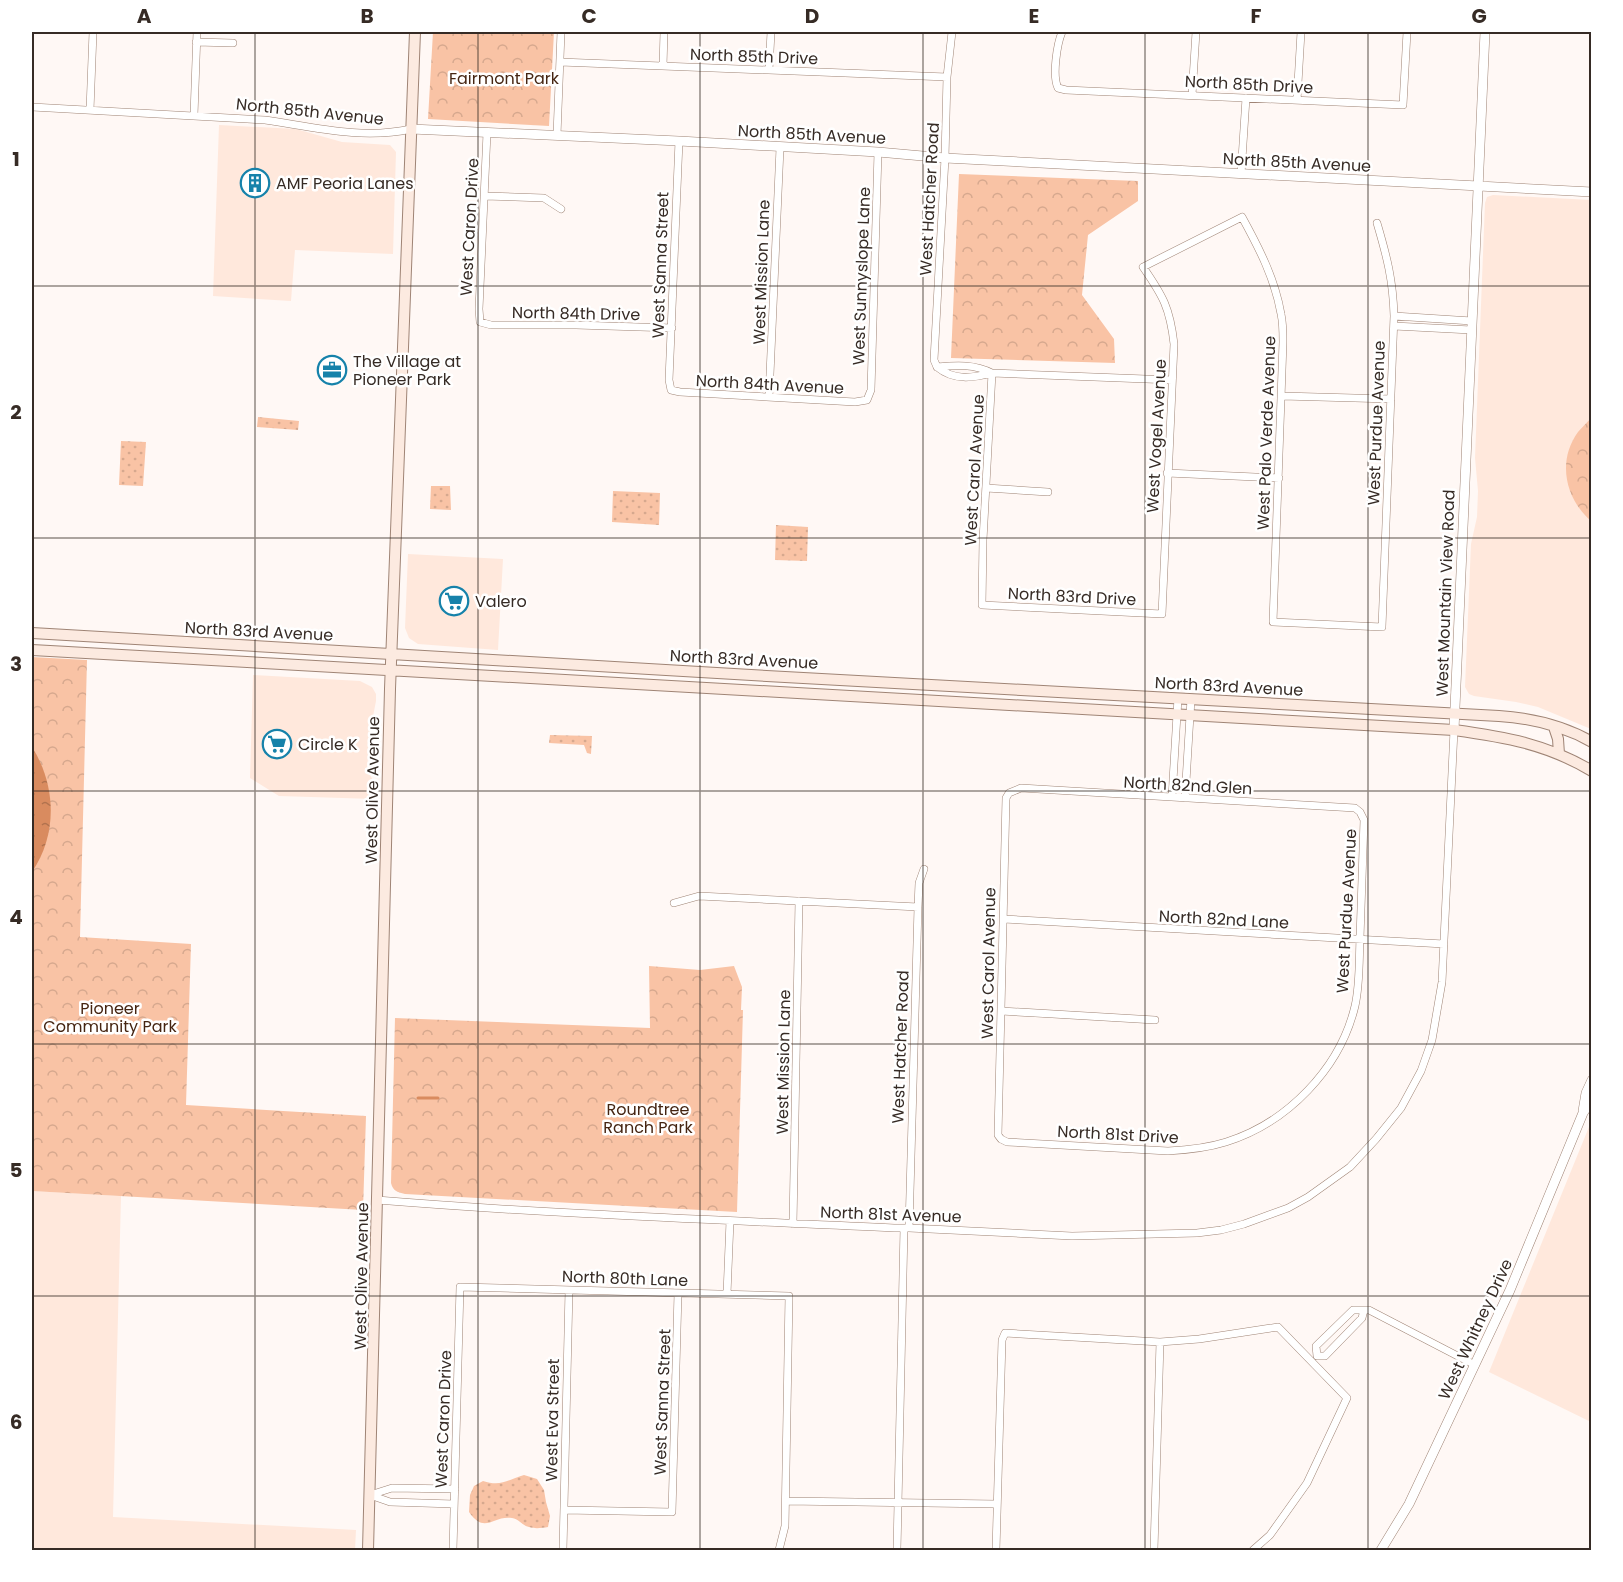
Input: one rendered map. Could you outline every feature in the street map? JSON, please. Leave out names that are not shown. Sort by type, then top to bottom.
[{"type":"main road","name":"West Olive Avenue","points":[[368,1551],[390,671],[415,32]]},
{"type":"main road","name":"North 83rd Avenue","points":[[32,633],[1516,717],[1554,727],[1592,742]]},
{"type":"main road","points":[[106,655],[107,637]]},
{"type":"main road","name":"North 83rd Avenue","points":[[32,650],[1454,730],[1513,739],[1539,746],[1592,771]]},
{"type":"main road","points":[[619,667],[624,684]]},
{"type":"main road","points":[[624,684],[630,668]]},
{"type":"main road","points":[[1554,727],[1558,738],[1559,754]]},
{"type":"street","points":[[90,110],[93,32]]},
{"type":"street","points":[[194,115],[197,32]]},
{"type":"street","points":[[557,135],[561,32]]},
{"type":"street","points":[[663,66],[664,32]]},
{"type":"street","points":[[769,70],[771,32]]},
{"type":"street","name":"West Hatcher Road","points":[[952,32],[947,77],[934,360],[937,367],[951,376],[976,377],[992,373]]},
{"type":"street","name":"North 85th Drive","points":[[1062,32],[1059,39],[1054,81],[1058,88],[1066,90],[1403,105],[1407,32]]},
{"type":"street","points":[[1192,95],[1196,32]]},
{"type":"street","points":[[1297,100],[1301,32]]},
{"type":"street","name":"West Mountain View Road","points":[[1376,1139],[1401,1108],[1412,1089],[1432,1040],[1441,991],[1485,32]]},
{"type":"street","points":[[196,42],[233,43]]},
{"type":"street","name":"North 85th Drive","points":[[560,62],[947,77]]},
{"type":"street","points":[[1241,174],[1246,98]]},
{"type":"street","name":"North 85th Avenue","points":[[32,107],[265,120],[336,132],[391,134],[411,129],[557,135],[1592,192]]},
{"type":"street","name":"West Caron Drive","points":[[480,322],[487,133]]},
{"type":"street","name":"West Sanna Street","points":[[671,390],[669,380],[679,141]]},
{"type":"street","name":"West Mission Lane","points":[[770,397],[780,148]]},
{"type":"street","name":"West Sunnyslope Lane","points":[[867,400],[871,390],[878,152]]},
{"type":"street","points":[[484,196],[544,198],[561,210]]},
{"type":"street","name":"West Vogel Avenue","points":[[1162,614],[1174,344],[1164,298],[1143,267],[1242,217]]},
{"type":"street","name":"West Palo Verde Avenue","points":[[1242,217],[1271,275],[1281,314],[1282,396],[1274,622]]},
{"type":"street","name":"West Purdue Avenue","points":[[1274,622],[1382,627],[1394,291],[1377,223]]},
{"type":"street","points":[[1394,316],[1471,326]]},
{"type":"street","name":"North 84th Drive","points":[[480,322],[491,326],[576,325],[672,328]]},
{"type":"street","points":[[1394,326],[1471,326]]},
{"type":"street","points":[[992,373],[1172,380]]},
{"type":"street","name":"West Carol Avenue","points":[[982,605],[992,373]]},
{"type":"street","name":"North 84th Avenue","points":[[671,390],[680,393],[855,402],[867,400]]},
{"type":"street","points":[[1282,396],[1391,399]]},
{"type":"street","points":[[1167,472],[1279,478]]},
{"type":"street","points":[[986,488],[1048,492]]},
{"type":"street","name":"North 83rd Drive","points":[[982,605],[1162,614]]},
{"type":"street","points":[[1172,797],[1178,698]]},
{"type":"street","points":[[1185,798],[1191,699]]},
{"type":"street","name":"North 82nd Glen","points":[[1014,790],[1021,788],[1355,808],[1360,812]]},
{"type":"street","name":"West Carol Avenue","points":[[1001,1139],[998,1135],[1006,798],[1014,790]]},
{"type":"street","name":"West Purdue Avenue","points":[[1319,1076],[1338,1048],[1355,1005],[1358,984],[1364,820],[1360,812]]},
{"type":"street","name":"West Hatcher Road","points":[[897,1551],[918,907],[919,883],[924,869]]},
{"type":"street","points":[[674,903],[699,896],[918,907]]},
{"type":"street","name":"West Mission Lane","points":[[793,1224],[800,902]]},
{"type":"street","name":"North 82nd Lane","points":[[1003,919],[1444,944]]},
{"type":"street","points":[[1001,1011],[1155,1020]]},
{"type":"street","name":"North 81st Drive","points":[[1001,1139],[1008,1142],[1168,1151],[1194,1150],[1242,1136],[1274,1119],[1305,1094],[1319,1076]]},
{"type":"street","name":"West Whitney Drive","points":[[1583,1113],[1586,1092],[1592,1080]]},
{"type":"street","name":"West Whitney Drive","points":[[1381,1551],[1409,1504],[1475,1365],[1510,1290],[1583,1113],[1592,1100]]},
{"type":"street","name":"North 81st Avenue","points":[[377,1200],[793,1224],[1072,1236],[1174,1235],[1221,1230],[1288,1208],[1308,1197],[1350,1167],[1376,1139]]},
{"type":"street","points":[[727,1294],[730,1221]]},
{"type":"street","name":"West Caron Drive","points":[[453,1551],[460,1287]]},
{"type":"street","name":"North 80th Lane","points":[[460,1287],[789,1296],[786,1501]]},
{"type":"street","name":"West Eva Street","points":[[563,1551],[569,1290]]},
{"type":"street","name":"West Sanna Street","points":[[564,1510],[672,1512],[678,1293]]},
{"type":"street","points":[[1314,1358],[1316,1346],[1353,1310],[1369,1310],[1475,1365]]},
{"type":"street","points":[[1314,1358],[1325,1356],[1362,1318],[1364,1310]]},
{"type":"street","points":[[996,1551],[1002,1340],[1005,1334],[1160,1342],[1199,1340],[1278,1327],[1314,1358],[1347,1398],[1307,1482],[1270,1535],[1253,1551]]},
{"type":"street","points":[[1154,1551],[1160,1342]]},
{"type":"street","points":[[370,1496],[392,1488],[455,1489]]},
{"type":"street","points":[[370,1496],[390,1502],[454,1504]]},
{"type":"street","points":[[779,1551],[784,1534],[786,1501],[997,1504]]},
{"type":"shaded area","points":[[219,125],[296,129],[342,142],[390,145],[396,152],[393,254],[295,250],[291,301],[213,296]]},
{"type":"shaded area","points":[[1493,195],[1591,200],[1591,729],[1538,707],[1474,696],[1469,694],[1465,687],[1471,544],[1477,517],[1478,491],[1475,458],[1485,203],[1487,197]]},
{"type":"shaded area","points":[[408,554],[503,559],[498,650],[418,644],[409,638],[405,628]]},
{"type":"shaded area","points":[[253,675],[360,681],[372,687],[376,694],[376,701],[370,732],[367,768],[374,783],[374,799],[279,796],[250,778]]},
{"type":"shaded area","points":[[1591,1122],[1591,1422],[1489,1372]]},
{"type":"shaded area","points":[[32,1191],[121,1196],[113,1517],[356,1530],[355,1550],[32,1550]]},
{"type":"green space","name":"Fairmont Park","points":[[433,32],[554,32],[549,126],[428,119]]},
{"type":"green space","points":[[959,174],[1138,181],[1138,201],[1088,235],[1082,295],[1114,339],[1115,363],[951,358]]},
{"type":"green space","points":[[258,417],[299,421],[298,430],[257,427]]},
{"type":"green space","points":[[1591,418],[1591,521],[1575,501],[1567,479],[1566,467],[1571,443]]},
{"type":"green space","points":[[121,441],[146,442],[143,486],[119,485]]},
{"type":"green space","points":[[431,486],[450,486],[451,510],[430,509]]},
{"type":"green space","points":[[613,491],[660,493],[659,525],[612,522]]},
{"type":"green space","points":[[776,525],[808,527],[807,561],[775,560]]},
{"type":"green space","name":"Pioneer Community Park","points":[[32,657],[87,660],[80,937],[191,944],[186,1105],[366,1116],[363,1210],[32,1191]]},
{"type":"green space","points":[[550,735],[592,736],[591,754],[587,753],[584,745],[549,743]]},
{"type":"green space","name":"Roundtree Ranch Park","points":[[649,966],[700,970],[734,966],[742,987],[737,1212],[405,1194],[394,1189],[391,1183],[395,1018],[650,1028]]},
{"type":"green space","points":[[524,1475],[537,1479],[544,1490],[550,1516],[548,1527],[531,1528],[512,1518],[485,1523],[475,1519],[469,1512],[470,1495],[474,1486],[483,1481],[499,1483]]},
{"type":"water","points":[[32,747],[46,777],[51,810],[46,842],[32,872]]},
{"type":"waterway","points":[[418,1098],[438,1098]]},
{"type":"place","name":"AMF Peoria Lanes","points":[[255,183]]},
{"type":"place","name":"The Village at Pioneer Park","points":[[332,370]]},
{"type":"place","name":"Valero","points":[[454,601]]},
{"type":"place","name":"Circle K","points":[[277,744]]}]
